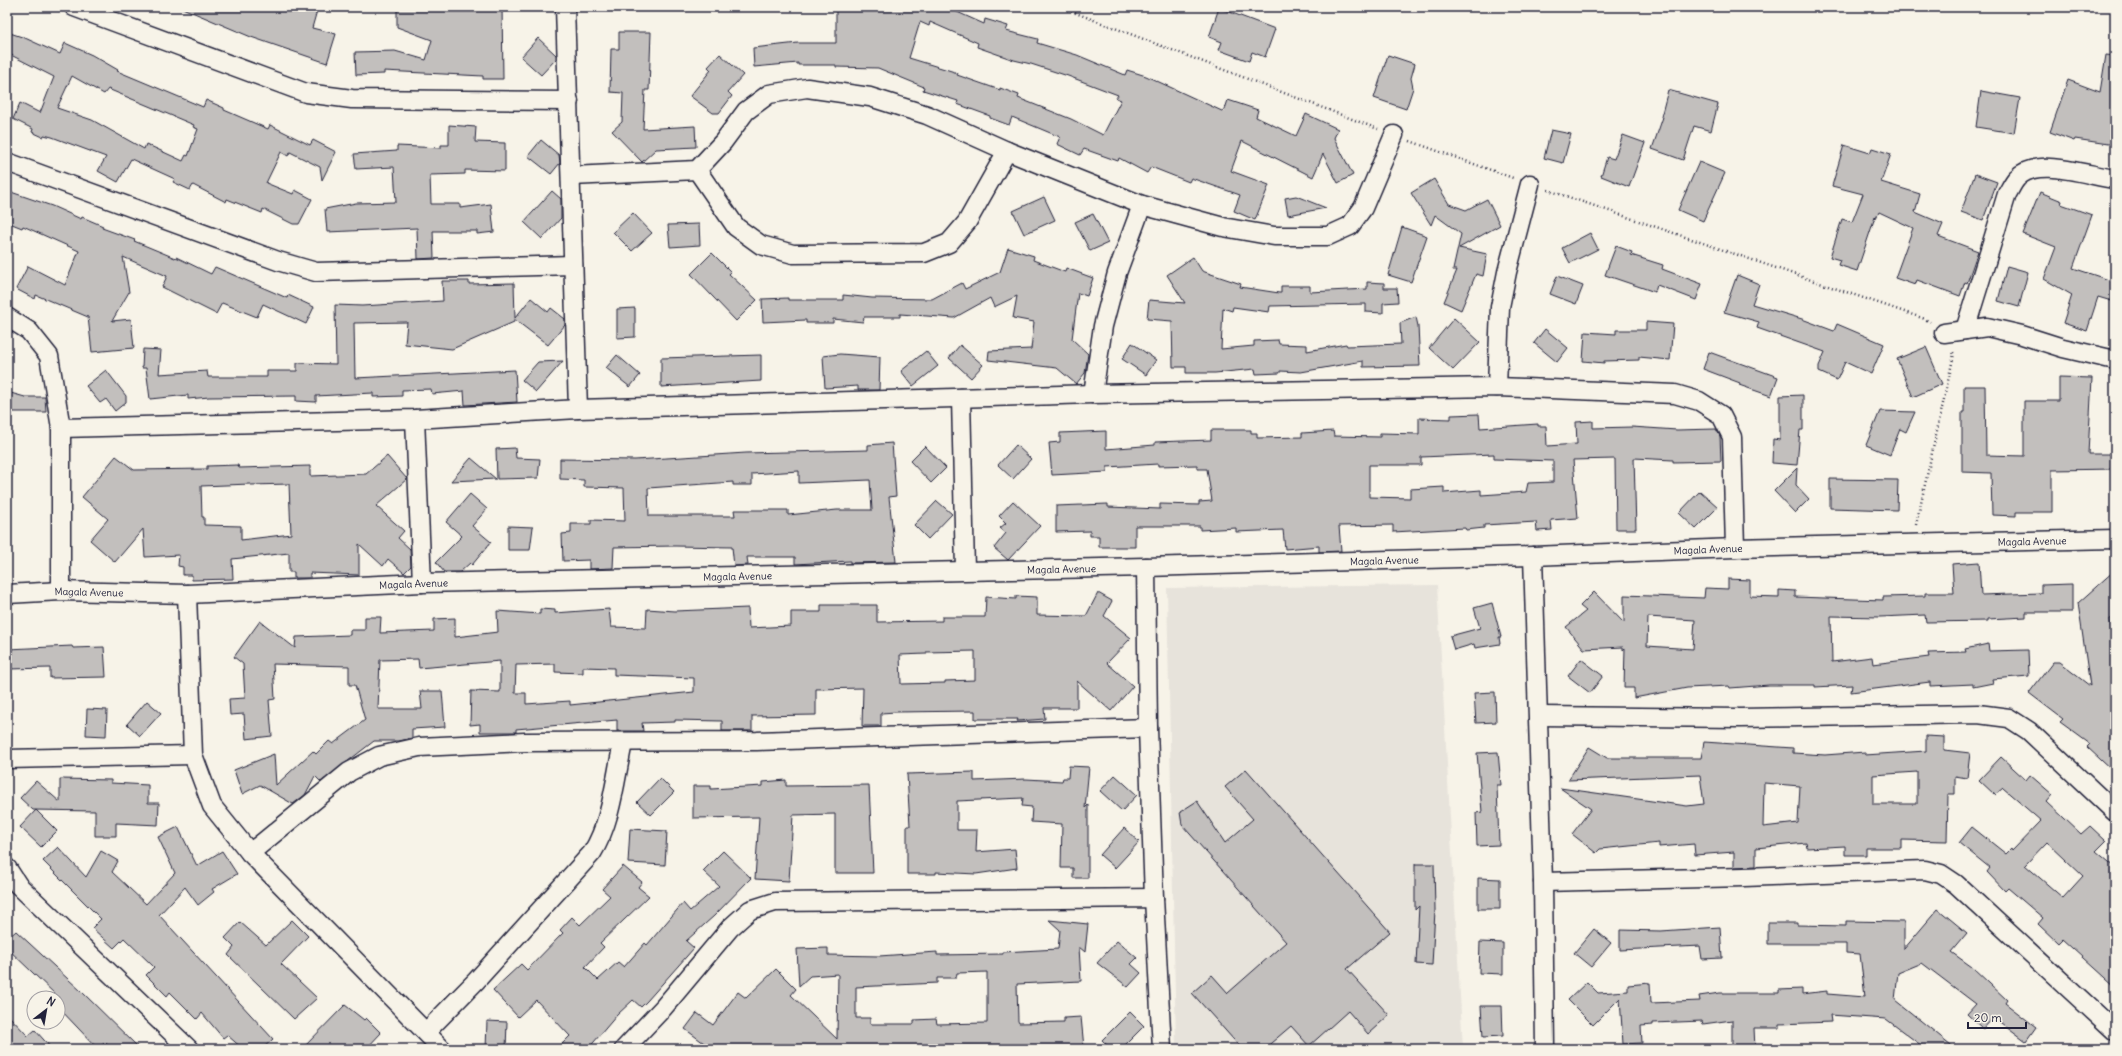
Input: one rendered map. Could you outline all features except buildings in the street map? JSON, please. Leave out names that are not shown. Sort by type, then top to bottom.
[{"type":"street","points":[[74,7],[306,93],[352,99],[568,101]]},
{"type":"street","points":[[565,7],[572,176],[573,265],[578,408]]},
{"type":"street","points":[[572,176],[697,170],[723,142],[746,111],[769,94],[807,88],[870,97],[927,115],[1007,151],[1142,205],[1223,227],[1274,236],[1328,236],[1350,226],[1363,208],[1394,135]]},
{"type":"street","points":[[697,170],[736,228],[761,245],[793,254],[924,253],[949,243],[967,222],[1007,151]]},
{"type":"street","points":[[7,162],[278,261],[316,272],[573,265]]},
{"type":"street","points":[[1965,330],[2007,194],[2017,177],[2029,169],[2048,166],[2115,179]]},
{"type":"street","points":[[1497,387],[1500,308],[1507,272],[1530,184]]},
{"type":"street","points":[[1093,394],[1103,326],[1117,273],[1142,205]]},
{"type":"street","points":[[7,317],[29,331],[49,356],[61,428],[61,591]]},
{"type":"street","points":[[1944,333],[1987,327],[2022,335],[2063,348],[2115,360]]},
{"type":"street","points":[[61,428],[415,419],[578,408],[1093,394],[1497,387],[1675,394],[1699,401],[1721,415],[1732,437],[1735,548]]},
{"type":"street","points":[[961,398],[965,570]]},
{"type":"street","points":[[415,419],[422,583]]},
{"type":"street","name":"Magala Avenue","points":[[7,594],[61,591],[187,594],[422,583],[1146,567],[1533,556],[1735,548],[2115,539]]},
{"type":"street","points":[[1533,556],[1539,716],[1545,1049]]},
{"type":"street","points":[[1146,567],[1148,728],[1154,898],[1162,1049]]},
{"type":"street","points":[[187,594],[193,755],[212,806],[250,853],[442,1049]]},
{"type":"street","points":[[1539,716],[1740,718],[1978,714],[2009,718],[2029,731],[2115,812]]},
{"type":"street","points":[[250,853],[349,772],[379,756],[419,747],[525,742],[623,743],[757,741],[1148,728]]},
{"type":"street","points":[[426,1032],[476,981],[592,853],[601,839],[606,824],[623,743]]},
{"type":"street","points":[[7,760],[193,755]]},
{"type":"street","points":[[7,868],[18,886],[189,1049]]},
{"type":"street","points":[[1543,882],[1744,877],[1925,870],[1941,874],[1956,884],[2115,1031]]},
{"type":"street","points":[[624,1049],[663,1008],[730,928],[750,910],[776,902],[1154,898]]},
{"type":"path","points":[[1060,7],[1394,135],[1530,184],[1926,319],[1944,333],[1954,354],[1912,544]]},
{"type":"shaded area","points":[[1437,585],[1463,1049],[1176,1049],[1167,588]]}]
